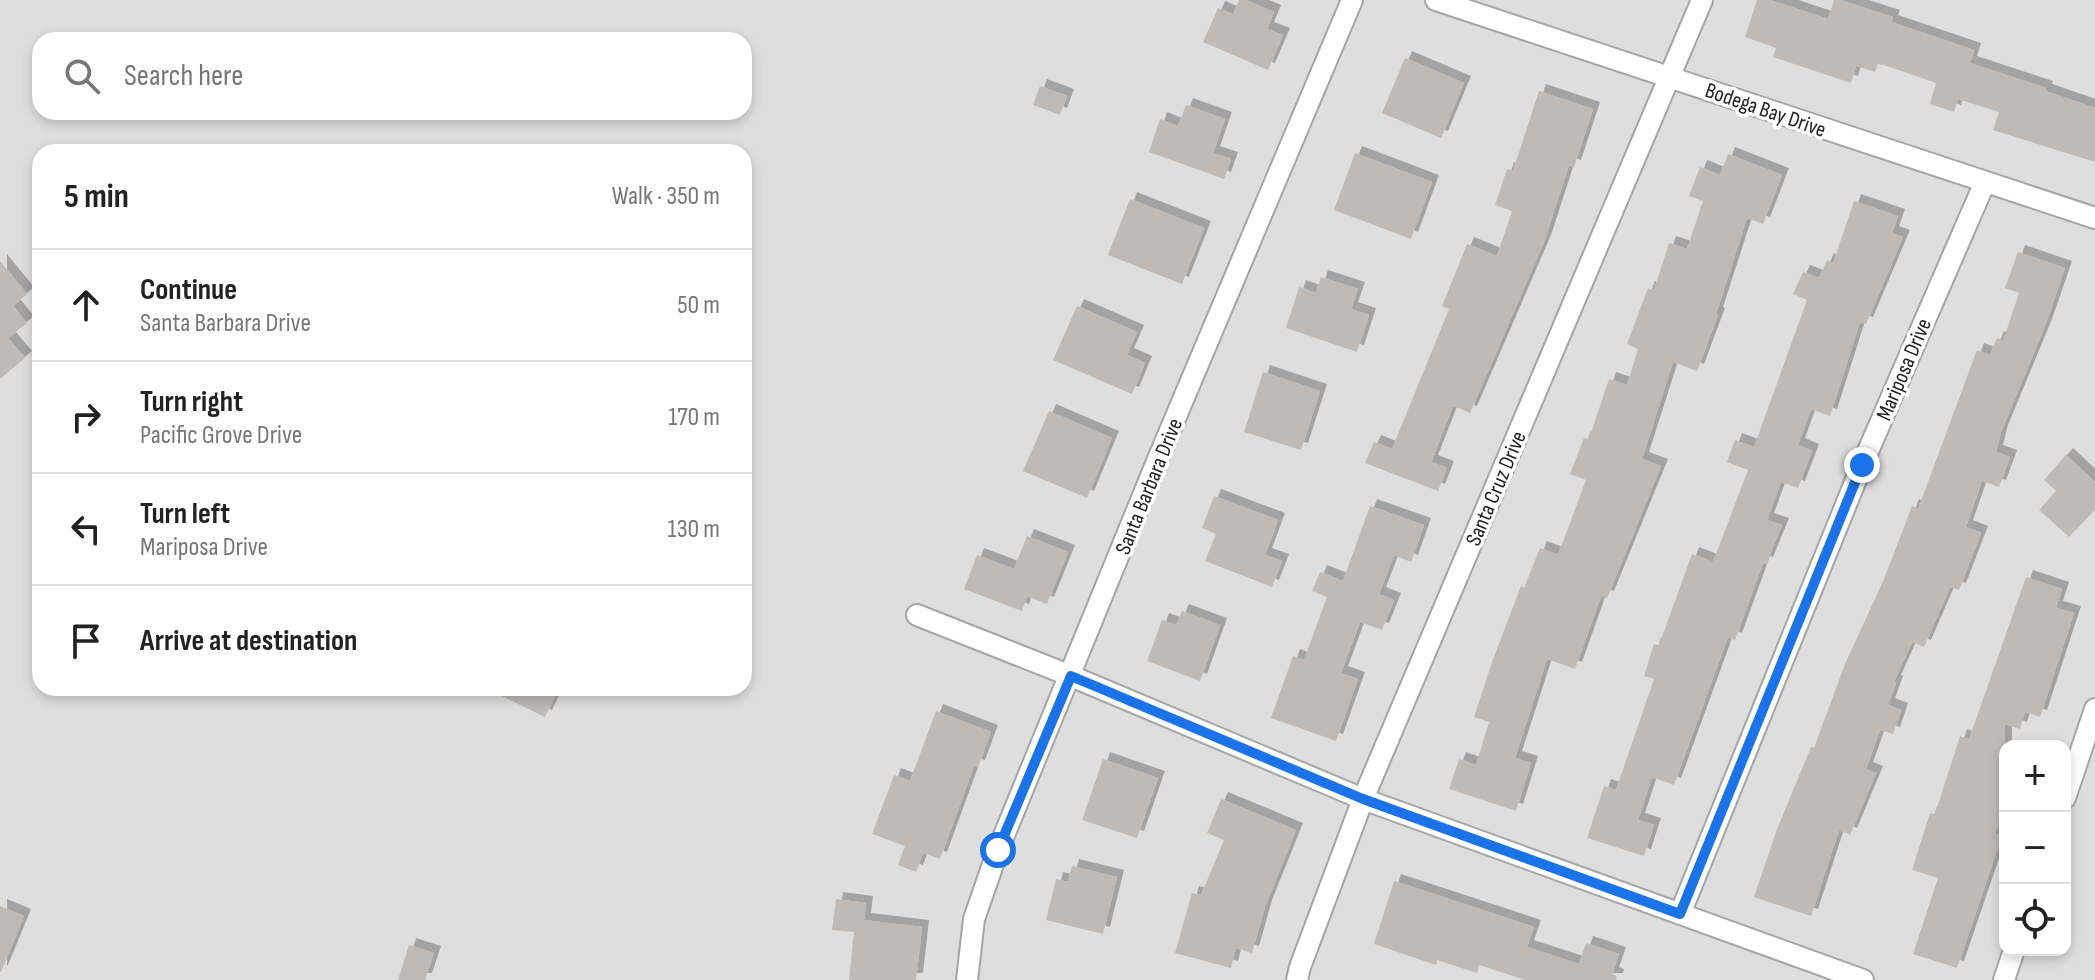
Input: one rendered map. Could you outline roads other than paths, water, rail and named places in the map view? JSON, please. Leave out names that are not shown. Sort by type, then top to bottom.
[{"type":"street","name":"Santa Barbara Drive","points":[[967,980],[974,919],[998,850],[1158,459],[1352,0]]},
{"type":"street","name":"Bodega Bay Drive","points":[[1436,0],[2095,218]]},
{"type":"street","name":"Santa Cruz Drive","points":[[1297,980],[1363,799],[1702,0]]},
{"type":"street","name":"Mariposa Drive","points":[[1680,914],[1862,465],[1985,182]]},
{"type":"street","points":[[917,615],[1363,799],[1863,980]]},
{"type":"street","points":[[2071,780],[2095,709]]},
{"type":"street","points":[[2004,980],[2012,956]]}]
